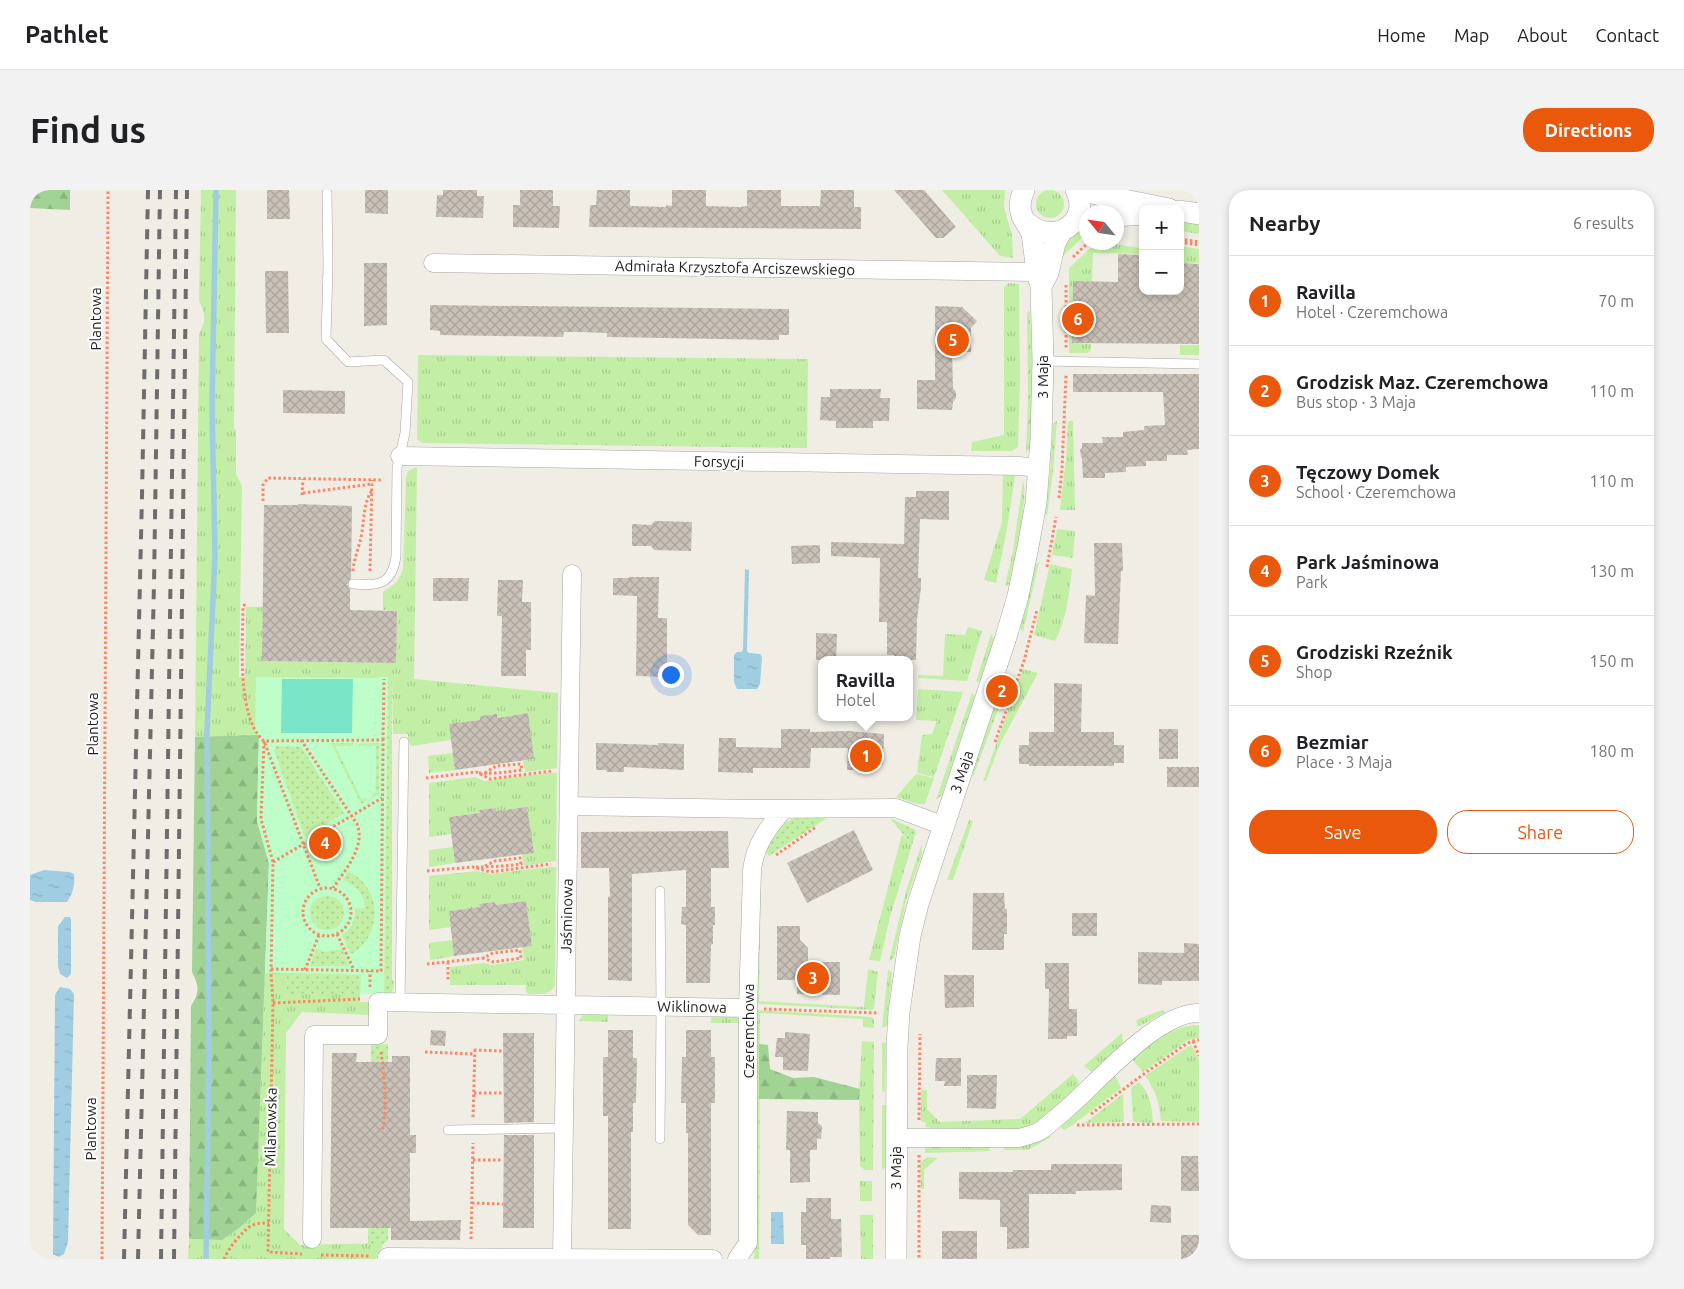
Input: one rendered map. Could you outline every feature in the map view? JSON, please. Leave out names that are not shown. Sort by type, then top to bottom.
[{"type":"street","name":"3 Maja","points":[[896,1259],[896,1047],[905,968],[918,904],[1004,645],[1018,596],[1036,503],[1043,415],[1043,361],[1039,279],[1034,242],[1020,207],[1024,190]]},
{"type":"street","name":"3 Maja","points":[[1039,279],[1048,273],[1055,243],[1072,226],[1079,212],[1080,203],[1076,190]]},
{"type":"street","points":[[1081,190],[1110,198],[1149,205]]},
{"type":"street","points":[[1124,215],[1139,214]]},
{"type":"street","points":[[1027,224],[1043,233],[1052,234],[1072,226]]},
{"type":"street","name":"Admirała Krzysztofa Arciszewskiego","points":[[433,263],[1039,279]]},
{"type":"street","name":"Forsycji","points":[[400,456],[1019,466],[1039,468]]},
{"type":"street","name":"Jaśminowa","points":[[562,1258],[572,574]]},
{"type":"street","points":[[569,806],[784,809],[896,808],[944,826]]},
{"type":"street","name":"Czeremchowa","points":[[737,1259],[748,1243],[748,1008],[752,870],[755,854],[763,836],[784,809]]},
{"type":"street","points":[[313,1249],[314,1035],[378,1035],[378,1002]]},
{"type":"street","name":"Wiklinowa","points":[[378,1002],[748,1008]]},
{"type":"street","points":[[896,1138],[1019,1138],[1038,1132],[1066,1110],[1153,1030],[1173,1020],[1199,1013]]},
{"type":"street","points":[[387,1258],[713,1259]]},
{"type":"lane","points":[[327,193],[326,339],[348,362],[384,360],[408,382],[405,434],[397,468],[396,556],[392,574],[381,583],[353,584]]},
{"type":"lane","points":[[1043,361],[1199,364]]},
{"type":"lane","points":[[400,1003],[404,742]]},
{"type":"lane","points":[[660,891],[660,1139]]},
{"type":"lane","points":[[448,1130],[563,1128]]},
{"type":"path","name":"Plantowa","points":[[102,1259],[108,190]]},
{"type":"path","points":[[1184,241],[1199,243]]},
{"type":"path","points":[[1079,247],[1067,260],[1079,250]]},
{"type":"path","points":[[1066,279],[1066,352]]},
{"type":"path","points":[[1061,341],[1062,351]]},
{"type":"path","points":[[263,501],[263,485],[268,478],[372,482],[397,481]]},
{"type":"path","points":[[303,479],[302,494],[372,482]]},
{"type":"path","points":[[362,573],[370,573],[372,482]]},
{"type":"path","points":[[353,573],[353,564],[362,531],[367,498],[372,490]]},
{"type":"path","points":[[245,604],[243,607],[242,677],[246,703],[257,733],[264,740],[320,888]]},
{"type":"path","points":[[992,750],[1024,661]]},
{"type":"path","points":[[271,969],[380,971],[384,679]]},
{"type":"path","points":[[264,740],[383,740]]},
{"type":"path","name":"Milanowska","points":[[264,740],[262,820],[274,862],[268,1252],[313,1249]]},
{"type":"path","points":[[301,740],[360,831],[354,856],[332,888]]},
{"type":"path","points":[[426,778],[476,772],[493,774],[522,770],[521,764],[496,766],[485,773]]},
{"type":"path","points":[[476,772],[490,778],[550,771]]},
{"type":"path","points":[[274,862],[382,798]]},
{"type":"path","points":[[755,854],[765,862],[844,808]]},
{"type":"path","points":[[427,871],[496,867],[522,864],[520,858],[495,861],[483,867]]},
{"type":"path","points":[[472,867],[490,872],[550,864]]},
{"type":"path","points":[[320,888],[332,888],[344,894],[349,900],[351,917],[348,925],[337,934],[319,935],[307,926],[303,919],[302,911],[304,904],[308,897],[320,888]]},
{"type":"path","points":[[337,934],[354,970]]},
{"type":"path","points":[[304,970],[319,935]]},
{"type":"path","points":[[428,964],[482,958],[494,953],[520,950],[521,958],[494,962],[482,958]]},
{"type":"path","points":[[448,962],[448,980]]},
{"type":"path","points":[[273,1002],[360,999],[378,1002]]},
{"type":"path","name":"Wiklinowa","points":[[748,1008],[878,1013]]},
{"type":"path","points":[[920,1025],[920,1125]]},
{"type":"path","points":[[378,1035],[384,1081],[382,1131]]},
{"type":"path","points":[[1193,1041],[1199,1056]]},
{"type":"path","points":[[471,1258],[474,1050]]},
{"type":"path","points":[[425,1052],[503,1051]]},
{"type":"path","points":[[474,1093],[503,1093]]},
{"type":"path","points":[[1076,1125],[1199,1124]]},
{"type":"path","points":[[919,1155],[919,1259]]},
{"type":"path","points":[[473,1160],[503,1160]]},
{"type":"path","points":[[472,1203],[502,1204]]},
{"type":"path","points":[[224,1259],[227,1251],[248,1228],[258,1224],[269,1223]]},
{"type":"path","points":[[313,1249],[387,1258]]},
{"type":"green space","points":[[30,190],[70,190],[70,210],[30,208]]},
{"type":"green space","points":[[201,190],[236,190],[234,429],[236,430],[236,474],[242,486],[239,677],[245,677],[246,607],[263,607],[262,661],[396,663],[397,611],[383,610],[383,592],[397,582],[403,570],[406,478],[408,471],[417,467],[414,679],[558,693],[557,768],[525,772],[523,761],[534,759],[527,713],[497,718],[496,714],[480,716],[480,720],[450,724],[451,740],[412,746],[408,742],[408,734],[393,734],[392,678],[381,677],[259,735],[195,737],[199,334],[204,318],[199,301]]},
{"type":"green space","points":[[942,190],[1005,190],[1004,207],[1012,235],[1013,258],[1000,256]]},
{"type":"green space","points":[[1050,190],[1060,194],[1064,204],[1060,214],[1050,218],[1040,214],[1036,204],[1040,194]]},
{"type":"green space","points":[[1184,222],[1199,224],[1199,234],[1184,232]]},
{"type":"green space","points":[[1079,232],[1079,241],[1059,260],[1068,240]]},
{"type":"green space","points":[[1124,246],[1139,248],[1139,254],[1093,253],[1092,281],[1073,281],[1072,343],[1091,344],[1091,350],[1088,353],[1069,353],[1069,268],[1088,250],[1124,250]]},
{"type":"green space","points":[[1184,247],[1199,249],[1199,263],[1184,263]]},
{"type":"green space","points":[[1009,283],[1019,284],[1020,381],[1018,447],[1012,451],[971,451],[972,442],[1004,435],[1004,287]]},
{"type":"green space","points":[[1030,310],[1033,378],[1032,444],[1026,454],[1028,401],[1027,313]]},
{"type":"green space","points":[[1180,345],[1199,345],[1199,355],[1180,355]]},
{"type":"green space","points":[[418,355],[808,359],[807,448],[422,443],[417,439]]},
{"type":"green space","points":[[1057,421],[1047,516],[1045,513],[1053,424]]},
{"type":"green space","points":[[1068,421],[1073,421],[1075,510],[1060,510],[1066,458]]},
{"type":"green space","points":[[1003,475],[1015,476],[996,583],[984,580],[1002,522]]},
{"type":"green space","points":[[1023,480],[1023,516],[1009,584],[1007,586],[1005,585],[1013,551]]},
{"type":"green space","points":[[1057,529],[1075,531],[1073,558],[1052,555]]},
{"type":"green space","points":[[1039,562],[1023,632],[1020,628],[1035,564]]},
{"type":"green space","points":[[1050,564],[1072,569],[1065,615],[1055,641],[1034,635]]},
{"type":"green space","points":[[968,627],[982,631],[967,681],[918,678],[918,675],[943,676],[945,634],[965,635]]},
{"type":"green space","points":[[991,634],[994,639],[980,681],[976,682]]},
{"type":"green space","points":[[1023,669],[1038,673],[1000,744],[986,781],[983,781]]},
{"type":"green space","points":[[256,677],[388,678],[384,994],[287,994],[287,973],[265,973],[269,863],[257,821],[259,735],[255,735]]},
{"type":"green space","points":[[388,678],[392,678],[392,980],[394,980],[393,990],[390,994],[384,994]]},
{"type":"green space","points":[[282,679],[353,679],[352,733],[281,733]]},
{"type":"green space","points":[[918,689],[963,692],[934,777],[917,773],[922,735],[932,734],[937,721],[916,720]]},
{"type":"green space","points":[[972,693],[975,696],[942,795],[936,800]]},
{"type":"green space","points":[[995,705],[999,707],[973,777],[972,774]]},
{"type":"green space","points":[[259,735],[257,821],[269,863],[256,1213],[222,1240],[189,1239],[191,1006],[196,997],[197,989],[192,972],[195,737]]},
{"type":"green space","points":[[331,743],[353,743],[353,746],[335,746],[362,800],[366,798],[367,800],[361,804]]},
{"type":"green space","points":[[379,743],[379,794],[372,798],[371,796],[376,792],[376,746],[359,746],[359,744]]},
{"type":"green space","points":[[276,746],[301,747],[344,813],[305,837],[274,750]]},
{"type":"green space","points":[[453,753],[455,770],[429,773],[428,756]]},
{"type":"green space","points":[[557,773],[556,861],[524,866],[522,854],[533,853],[527,807],[496,811],[496,808],[479,810],[480,813],[449,817],[451,834],[429,837],[429,783],[475,777],[484,781]]},
{"type":"green space","points":[[916,774],[934,778],[925,804],[917,804],[896,797]]},
{"type":"green space","points":[[796,818],[827,818],[769,856],[765,851],[776,830],[784,823]]},
{"type":"green space","points":[[890,818],[915,830],[912,845]]},
{"type":"green space","points":[[969,820],[973,821],[953,880],[947,880]]},
{"type":"green space","points":[[902,834],[912,845],[890,917],[880,961],[869,960]]},
{"type":"green space","points":[[922,843],[922,854],[906,901],[894,958],[889,961],[906,891]]},
{"type":"green space","points":[[453,847],[455,863],[429,867],[429,850]]},
{"type":"green space","points":[[556,867],[555,985],[553,989],[544,994],[528,994],[526,992],[526,985],[450,985],[450,967],[484,963],[492,965],[524,960],[522,947],[532,946],[526,901],[496,905],[495,902],[479,904],[480,907],[449,911],[451,927],[429,930],[429,876],[477,871],[489,874]]},
{"type":"green space","points":[[761,867],[759,1001],[864,1007],[868,969],[878,972],[874,1009],[760,1004],[756,1002],[757,869]]},
{"type":"green space","points":[[348,871],[366,886],[371,894],[375,914],[371,933],[366,941],[351,954],[342,935],[352,924],[355,909],[365,908],[365,903],[352,884],[343,880]]},
{"type":"green space","points":[[327,896],[334,897],[339,901],[343,906],[343,920],[339,925],[334,929],[327,930],[320,929],[315,925],[311,920],[310,913],[311,906],[315,901],[320,897]]},
{"type":"green space","points":[[452,940],[454,956],[430,960],[429,943]]},
{"type":"green space","points":[[316,949],[324,952],[342,949],[349,966],[310,966]]},
{"type":"green space","points":[[888,970],[892,973],[887,1026],[882,1028]]},
{"type":"green space","points":[[265,973],[287,973],[287,994],[360,994],[360,1002],[373,1002],[371,1015],[302,1012],[286,1033],[284,1229],[300,1245],[384,1243],[376,1259],[188,1259],[189,1239],[222,1240],[256,1213]]},
{"type":"green space","points":[[287,973],[361,975],[360,994],[287,994]]},
{"type":"green space","points":[[756,1010],[872,1017],[874,1019],[874,1028],[863,1027],[863,1019],[760,1013],[759,1259],[754,1259]]},
{"type":"green space","points":[[1163,1010],[1165,1013],[1138,1027],[1136,1021],[1140,1018]]},
{"type":"green space","points":[[608,1012],[608,1022],[579,1021],[584,1013]]},
{"type":"green space","points":[[712,1013],[736,1014],[739,1023],[711,1023]]},
{"type":"green space","points":[[1199,1025],[1199,1038],[1188,1040],[1143,1072],[1132,1059],[1171,1031]]},
{"type":"green space","points":[[1122,1033],[1123,1043],[1092,1072],[1084,1066]]},
{"type":"green space","points":[[862,1041],[874,1042],[873,1170],[865,1170],[860,1166],[859,1095]]},
{"type":"green space","points":[[882,1042],[886,1044],[885,1092],[882,1091]]},
{"type":"green space","points":[[388,1044],[388,1240],[384,1243],[368,1244],[371,1045]]},
{"type":"green space","points":[[759,1044],[768,1045],[770,1069],[793,1078],[814,1077],[860,1089],[859,1100],[759,1099]]},
{"type":"green space","points":[[1191,1045],[1199,1059],[1199,1122],[1161,1121],[1156,1097],[1152,1086],[1145,1076]]},
{"type":"green space","points":[[1073,1074],[1078,1080],[1079,1085],[1059,1105],[1036,1122],[1018,1129],[932,1128],[925,1127],[926,1123],[921,1121],[921,1090],[927,1090],[927,1109],[940,1122],[1020,1119]]},
{"type":"green space","points":[[1115,1075],[1121,1088],[1074,1124],[1064,1130],[1060,1126]]},
{"type":"green space","points":[[1139,1082],[1146,1091],[1150,1101],[1153,1123],[1133,1122],[1131,1088]]},
{"type":"green space","points":[[1123,1094],[1124,1122],[1085,1123]]},
{"type":"green space","points":[[882,1105],[886,1105],[885,1167],[882,1170]]},
{"type":"green space","points":[[1049,1135],[1051,1137],[1028,1150],[1004,1149],[1005,1146],[1031,1144]]},
{"type":"green space","points":[[989,1146],[990,1151],[925,1153],[925,1147]]},
{"type":"green space","points":[[927,1157],[938,1158],[924,1170],[924,1189],[921,1189],[920,1164]]},
{"type":"green space","points":[[860,1181],[872,1181],[872,1201],[860,1201]]},
{"type":"green space","points":[[860,1215],[873,1215],[873,1259],[861,1259]]},
{"type":"water","points":[[745,569],[749,570],[747,651],[760,654],[762,657],[760,684],[757,689],[737,689],[734,682],[734,655],[743,650]]},
{"type":"water","points":[[44,870],[74,874],[73,889],[67,902],[36,902],[30,900],[30,875]]},
{"type":"water","points":[[65,917],[70,917],[71,920],[71,974],[67,978],[60,974],[58,966],[58,926]]},
{"type":"water","points":[[60,987],[70,989],[74,994],[68,1242],[64,1254],[59,1257],[53,1254],[55,995]]},
{"type":"water","points":[[771,1212],[783,1212],[784,1244],[771,1244]]},
{"type":"building","points":[[267,190],[289,190],[290,219],[267,219]]},
{"type":"building","points":[[365,190],[388,190],[388,214],[365,213]]},
{"type":"building","points":[[443,190],[477,190],[477,196],[484,196],[483,218],[436,217],[437,195],[443,195]]},
{"type":"building","points":[[520,190],[553,190],[553,206],[560,206],[559,228],[513,227],[513,205],[520,205]]},
{"type":"building","points":[[597,190],[630,190],[630,206],[666,207],[666,205],[672,206],[672,190],[706,190],[706,206],[740,207],[747,206],[747,190],[781,190],[781,206],[820,206],[821,190],[854,190],[854,207],[861,207],[861,229],[589,227],[590,205],[596,205]]},
{"type":"building","points":[[894,190],[924,190],[956,227],[943,238],[936,238]]},
{"type":"building","points":[[1118,254],[1139,255],[1139,295],[1184,295],[1184,263],[1199,264],[1199,344],[1072,343],[1073,281],[1118,282]]},
{"type":"building","points":[[364,263],[387,263],[387,325],[364,326]]},
{"type":"building","points":[[265,271],[288,271],[289,333],[266,333]]},
{"type":"building","points":[[430,305],[789,309],[789,335],[779,335],[779,340],[607,337],[607,333],[582,332],[564,332],[563,337],[440,335],[440,331],[430,330]]},
{"type":"building","points":[[935,306],[962,307],[977,321],[971,328],[971,352],[952,352],[953,388],[956,392],[956,398],[953,402],[952,410],[917,409],[917,380],[935,380]]},
{"type":"building","points":[[1073,374],[1199,374],[1199,449],[1187,450],[1188,455],[1167,455],[1167,461],[1146,461],[1146,466],[1126,467],[1126,472],[1105,473],[1105,478],[1083,478],[1080,450],[1082,443],[1103,443],[1102,437],[1123,437],[1123,432],[1144,430],[1144,426],[1165,425],[1163,392],[1073,392]]},
{"type":"building","points":[[830,389],[881,389],[880,398],[890,398],[889,421],[873,421],[873,428],[836,428],[836,421],[820,420],[821,397],[830,397]]},
{"type":"building","points":[[283,390],[345,391],[345,414],[283,413]]},
{"type":"building","points":[[916,491],[949,491],[949,520],[920,519],[918,578],[921,578],[921,587],[917,620],[916,660],[913,660],[913,656],[887,655],[887,622],[879,622],[880,558],[831,556],[831,542],[904,544],[905,497],[916,497]]},
{"type":"building","points":[[264,505],[352,506],[351,578],[347,584],[350,590],[350,610],[397,611],[396,663],[262,661]]},
{"type":"building","points":[[655,521],[692,522],[691,551],[654,550],[651,546],[632,546],[632,524],[651,525]]},
{"type":"building","points":[[1094,543],[1122,543],[1123,571],[1121,571],[1118,644],[1084,643],[1086,595],[1095,596]]},
{"type":"building","points":[[820,545],[820,563],[792,564],[791,546]]},
{"type":"building","points":[[659,577],[658,618],[667,618],[667,677],[636,676],[637,596],[613,595],[613,578]]},
{"type":"building","points":[[433,578],[469,578],[468,601],[433,601]]},
{"type":"building","points":[[498,580],[523,580],[522,602],[531,602],[531,650],[526,650],[526,676],[501,676],[502,616],[497,616]]},
{"type":"building","points":[[816,633],[837,634],[836,656],[818,656],[818,660],[816,660]]},
{"type":"building","points":[[1054,683],[1082,684],[1081,732],[1114,732],[1114,745],[1124,745],[1124,763],[1114,763],[1114,766],[1029,766],[1029,764],[1019,764],[1019,745],[1029,745],[1029,732],[1054,732]]},
{"type":"building","points":[[528,713],[534,759],[455,770],[449,724],[480,720],[480,716],[497,714],[497,718]]},
{"type":"building","points":[[781,729],[810,729],[810,732],[848,731],[884,734],[883,765],[865,764],[865,770],[847,770],[848,748],[811,748],[810,768],[753,768],[753,773],[718,772],[719,738],[736,738],[736,747],[781,748]]},
{"type":"building","points":[[1159,729],[1178,729],[1178,759],[1159,759]]},
{"type":"building","points":[[596,743],[684,744],[684,770],[624,767],[624,772],[596,770]]},
{"type":"building","points":[[1167,767],[1199,767],[1199,787],[1167,787]]},
{"type":"building","points":[[527,807],[534,853],[455,863],[449,817],[480,813],[479,810],[496,808],[496,811]]},
{"type":"building","points":[[854,830],[873,870],[807,903],[787,863]]},
{"type":"building","points":[[728,831],[729,868],[711,868],[711,907],[715,907],[715,925],[713,925],[713,944],[711,945],[710,983],[686,983],[686,925],[681,924],[682,907],[686,907],[686,870],[632,874],[632,981],[608,980],[609,868],[581,868],[581,832]]},
{"type":"building","points":[[973,893],[1004,893],[1005,909],[1007,909],[1007,934],[1004,934],[1004,950],[972,950]]},
{"type":"building","points":[[526,901],[532,946],[454,956],[449,911],[480,907],[479,904],[495,902],[496,905]]},
{"type":"building","points":[[1072,913],[1097,913],[1097,936],[1072,936]]},
{"type":"building","points":[[777,926],[800,926],[800,940],[808,948],[808,962],[840,962],[840,995],[797,994],[797,980],[777,980]]},
{"type":"building","points":[[1184,943],[1199,944],[1199,981],[1162,981],[1162,985],[1138,984],[1138,952],[1184,953]]},
{"type":"building","points":[[1045,963],[1069,963],[1069,1009],[1077,1009],[1077,1036],[1067,1036],[1067,1039],[1048,1039],[1049,989],[1045,989]]},
{"type":"building","points":[[944,975],[974,975],[974,1007],[945,1008]]},
{"type":"building","points":[[431,1030],[446,1031],[445,1046],[430,1045]]},
{"type":"building","points":[[608,1030],[633,1030],[633,1058],[637,1058],[636,1103],[633,1103],[633,1132],[631,1132],[631,1229],[608,1229],[608,1116],[603,1116],[603,1057],[608,1057]]},
{"type":"building","points":[[686,1030],[711,1030],[711,1057],[715,1057],[715,1103],[711,1103],[711,1235],[698,1235],[688,1225],[688,1133],[686,1133],[686,1103],[681,1103],[682,1057],[686,1057]]},
{"type":"building","points":[[785,1032],[810,1034],[808,1071],[783,1070],[783,1057],[775,1057],[777,1038],[785,1038]]},
{"type":"building","points":[[503,1033],[534,1033],[534,1122],[504,1123]]},
{"type":"building","points":[[332,1053],[357,1053],[356,1062],[392,1062],[392,1056],[410,1056],[410,1135],[416,1135],[416,1153],[410,1153],[410,1221],[461,1220],[460,1240],[391,1240],[391,1228],[330,1228]]},
{"type":"building","points":[[936,1058],[961,1058],[961,1086],[944,1086],[945,1081],[935,1081]]},
{"type":"building","points":[[967,1075],[997,1075],[996,1109],[967,1108]]},
{"type":"building","points":[[787,1111],[818,1112],[818,1123],[822,1126],[821,1139],[817,1138],[817,1150],[810,1150],[810,1182],[790,1183],[790,1150],[786,1150]]},
{"type":"building","points":[[504,1135],[534,1135],[534,1228],[503,1228]]},
{"type":"building","points":[[1181,1156],[1198,1156],[1199,1191],[1181,1191]]},
{"type":"building","points":[[1051,1164],[1122,1164],[1122,1190],[1076,1191],[1076,1194],[1029,1194],[1029,1248],[1007,1249],[1007,1227],[1000,1227],[1000,1200],[959,1199],[959,1172],[1051,1170]]},
{"type":"building","points":[[806,1198],[831,1198],[831,1219],[841,1219],[842,1257],[806,1259],[806,1245],[801,1245],[801,1212],[806,1212]]},
{"type":"building","points":[[1151,1205],[1171,1206],[1171,1223],[1150,1222]]},
{"type":"building","points":[[942,1231],[977,1231],[977,1259],[942,1259]]},
{"type":"building","points":[[1181,1235],[1199,1235],[1199,1259],[1181,1259]]},
{"type":"waterway","points":[[206,1259],[209,1051],[207,731],[215,555],[212,407],[216,190]]},
{"type":"railway","points":[[124,1259],[148,190]]},
{"type":"railway","points":[[138,1259],[154,584],[160,190]]},
{"type":"railway","points":[[161,1259],[176,190]]},
{"type":"railway","points":[[174,1259],[187,190]]},
{"type":"place","name":"Bezmiar","points":[[1078,319]]},
{"type":"place","name":"Grodziski Rzeźnik","points":[[953,340]]},
{"type":"place","name":"Grodzisk Maz. Czeremchowa","points":[[1002,691]]},
{"type":"place","name":"Ravilla","points":[[866,756]]},
{"type":"place","name":"Park Jaśminowa","points":[[325,843]]},
{"type":"place","name":"Tęczowy Domek","points":[[813,978]]}]
